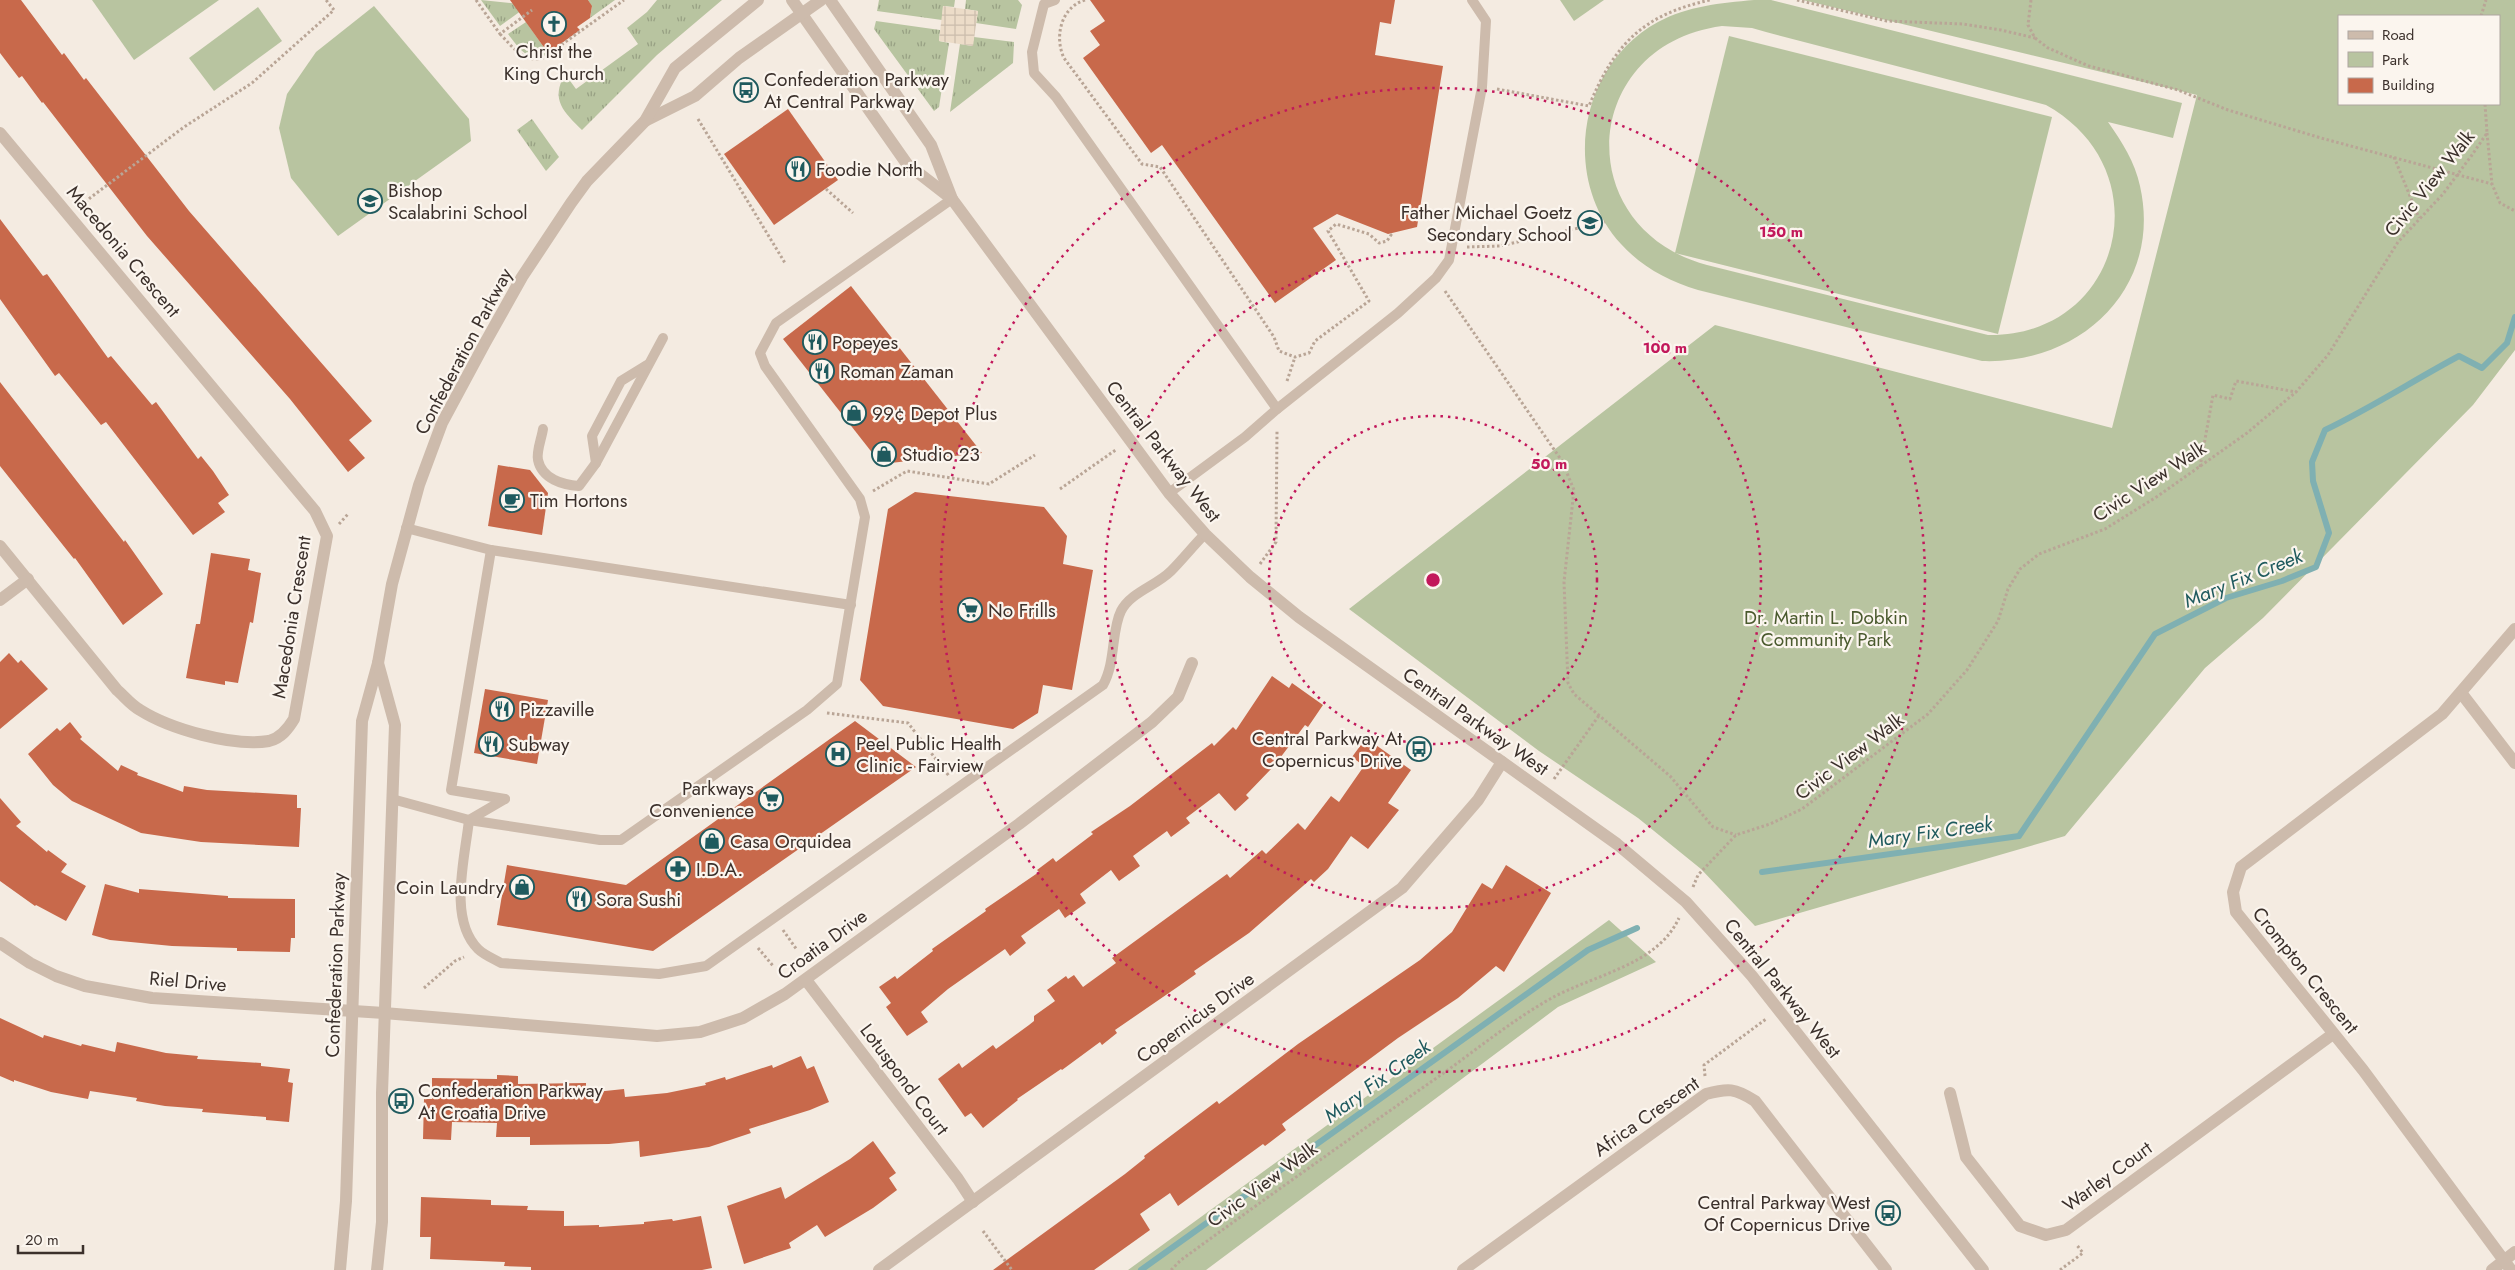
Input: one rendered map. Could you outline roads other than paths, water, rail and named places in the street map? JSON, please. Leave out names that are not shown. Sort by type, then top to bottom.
[{"type":"street","name":"Confederation Parkway","points":[[340,1270],[346,1201],[362,721],[378,663],[392,584],[419,485],[442,423],[522,277],[587,181],[645,121],[675,68],[758,0]]},
{"type":"street","name":"Central Parkway West","points":[[792,0],[907,164],[952,199]]},
{"type":"street","name":"Confederation Parkway","points":[[645,121],[696,96],[739,58],[821,0]]},
{"type":"street","name":"Central Parkway West","points":[[830,0],[931,145],[952,199],[1128,441],[1169,493],[1205,534],[1250,577],[1347,653],[1617,844],[1686,902],[1741,962],[1983,1270]]},
{"type":"street","name":"Macedonia Crescent","points":[[0,133],[315,511],[328,536],[294,719],[286,732],[270,741],[240,741],[203,735],[139,710],[116,690],[0,546]]},
{"type":"street","points":[[0,600],[28,579]]},
{"type":"street","name":"Crompton Crescent","points":[[2507,1266],[2416,1140],[2236,912],[2232,892],[2241,867],[2442,714],[2462,694],[2515,629]]},
{"type":"street","name":"Croatia Drive","points":[[384,1013],[634,1034],[700,1032],[743,1018],[766,1007],[806,980],[1026,818],[1152,722],[1178,697],[1192,662]]},
{"type":"street","name":"Confederation Parkway","points":[[377,1270],[382,1222],[380,1150],[395,725],[378,663]]},
{"type":"street","points":[[2462,694],[2515,763]]},
{"type":"street","name":"Copernicus Drive","points":[[879,1270],[1402,888],[1478,800],[1502,762]]},
{"type":"street","name":"Riel Drive","points":[[0,943],[30,963],[56,976],[85,986],[152,998],[384,1013]]},
{"type":"street","name":"Lotuspond Court","points":[[806,980],[958,1179],[973,1202]]},
{"type":"street","name":"Warley Court","points":[[1950,1093],[1966,1157],[2020,1226],[2046,1235],[2066,1230],[2333,1034]]},
{"type":"street","name":"Africa Crescent","points":[[1463,1270],[1706,1094],[1727,1088],[1743,1093],[1755,1102],[1886,1270]]},
{"type":"street","points":[[2492,1270],[2507,1266],[2515,1252]]},
{"type":"lane","points":[[1055,0],[1044,4],[1032,52],[1034,73],[1056,96],[1277,409]]},
{"type":"lane","points":[[1169,493],[1245,437],[1277,409],[1398,313],[1436,278],[1449,260],[1482,87],[1486,21],[1472,0]]},
{"type":"lane","points":[[392,799],[469,820],[600,840],[621,840],[807,710],[837,684],[865,517],[860,499],[765,366],[760,354],[776,323],[952,199]]},
{"type":"lane","points":[[543,429],[537,459],[544,472],[563,485],[579,486],[596,463],[662,338]]},
{"type":"lane","points":[[596,463],[592,436],[596,428],[621,381],[648,365]]},
{"type":"lane","points":[[406,528],[492,550],[851,605]]},
{"type":"lane","points":[[469,820],[460,917],[468,936],[479,950],[501,963],[660,974],[706,966],[775,919],[1103,685],[1109,674],[1120,612],[1131,598],[1148,589],[1170,571],[1205,534]]},
{"type":"lane","points":[[469,820],[505,799],[451,790],[492,550]]},
{"type":"waterway","name":"Mary Fix Creek","points":[[1762,872],[2019,836],[2155,634],[2226,598],[2282,581],[2316,567],[2329,533],[2313,481],[2312,462],[2325,430],[2359,413],[2459,356],[2482,368],[2507,343],[2515,317]]},
{"type":"waterway","name":"Mary Fix Creek","points":[[1141,1270],[1588,950],[1637,928]]},
{"type":"place","name":"Christ the King Church","points":[[554,24]]},
{"type":"place","name":"Confederation Parkway At Central Parkway","points":[[746,90]]},
{"type":"place","name":"Foodie North","points":[[798,169]]},
{"type":"place","name":"Bishop Scalabrini School","points":[[370,201]]},
{"type":"place","name":"Father Michael Goetz Secondary School","points":[[1590,223]]},
{"type":"place","name":"Popeyes","points":[[815,342]]},
{"type":"place","name":"Roman Zaman","points":[[822,371]]},
{"type":"place","name":"99¢ Depot Plus","points":[[854,413]]},
{"type":"place","name":"Studio 23","points":[[884,454]]},
{"type":"place","name":"Tim Hortons","points":[[512,500]]},
{"type":"place","name":"No Frills","points":[[970,610]]},
{"type":"place","name":"Pizzaville","points":[[502,709]]},
{"type":"place","name":"Subway","points":[[491,744]]},
{"type":"place","name":"Central Parkway At Copernicus Drive","points":[[1419,749]]},
{"type":"place","name":"Peel Public Health Clinic - Fairview","points":[[838,754]]},
{"type":"place","name":"Parkways Convenience","points":[[771,799]]},
{"type":"place","name":"Casa Orquidea","points":[[712,841]]},
{"type":"place","name":"I.D.A.","points":[[678,869]]},
{"type":"place","name":"Coin Laundry","points":[[522,887]]},
{"type":"place","name":"Sora Sushi","points":[[579,899]]},
{"type":"place","name":"Confederation Parkway At Croatia Drive","points":[[401,1101]]},
{"type":"place","name":"Central Parkway West Of Copernicus Drive","points":[[1888,1213]]},
{"type":"park label","name":"Dr. Martin L. Dobkin Community Park","points":[[1826,628]]}]
